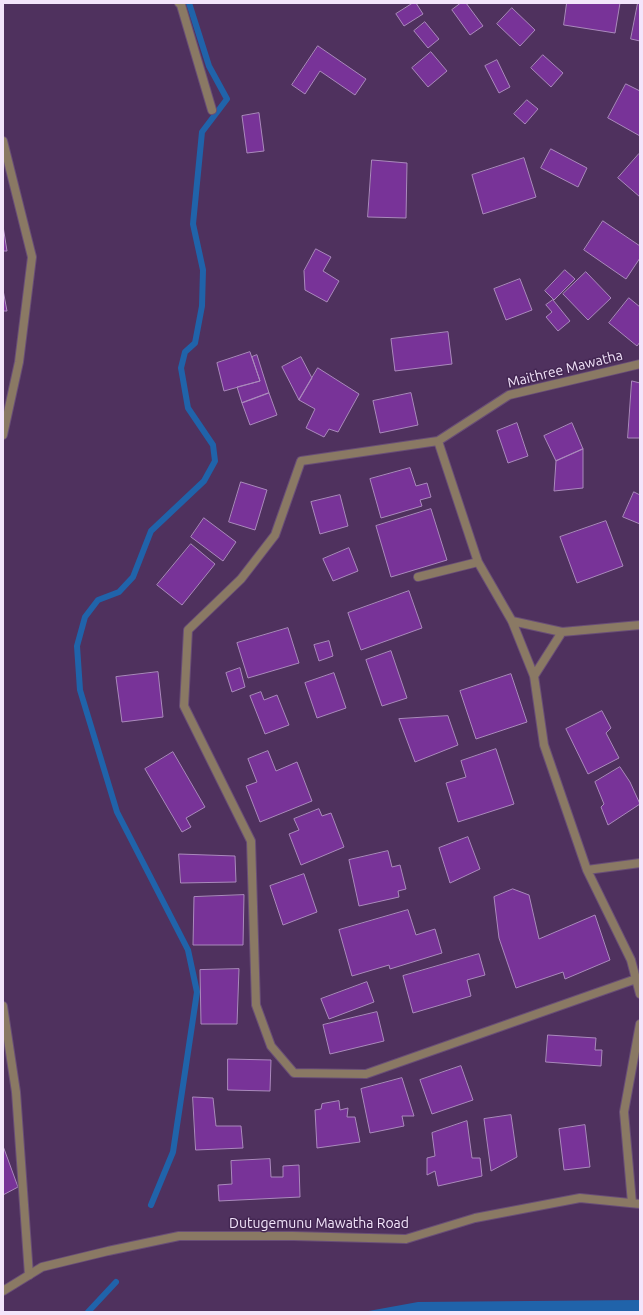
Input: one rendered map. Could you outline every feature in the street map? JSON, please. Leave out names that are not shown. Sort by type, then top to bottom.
[{"type":"street","points":[[179,3],[182,5],[212,110]]},
{"type":"street","points":[[3,141],[32,256],[19,362],[3,434]]},
{"type":"street","name":"Maithree Mawatha","points":[[438,441],[509,395],[640,364]]},
{"type":"street","points":[[636,979],[366,1074],[294,1073],[271,1046],[256,1005],[251,841],[184,706],[188,630],[241,579],[275,535],[301,461],[438,441],[478,562],[512,621],[534,676],[544,746],[587,870],[631,960],[640,994]]},
{"type":"street","points":[[418,577],[478,562]]},
{"type":"street","points":[[512,621],[562,632],[640,625]]},
{"type":"street","points":[[534,676],[562,632]]},
{"type":"street","points":[[587,870],[640,863]]},
{"type":"street","points":[[3,1006],[16,1092],[29,1275]]},
{"type":"street","points":[[636,1204],[624,1112],[640,1024]]},
{"type":"street","name":"Dutugemunu Mawatha Road","points":[[3,1291],[42,1267],[179,1236],[293,1236],[406,1239],[475,1218],[580,1198],[636,1204]]},
{"type":"water","points":[[640,1300],[640,1312],[363,1312],[418,1302]]},
{"type":"building","points":[[413,3],[416,3],[423,14],[404,26],[396,14]]},
{"type":"building","points":[[461,3],[466,3],[483,26],[470,35],[452,10]]},
{"type":"building","points":[[567,3],[620,3],[615,33],[564,25]]},
{"type":"building","points":[[638,3],[640,3],[640,41],[631,39]]},
{"type":"building","points":[[512,8],[535,30],[520,46],[497,24]]},
{"type":"building","points":[[425,22],[439,39],[428,48],[414,31]]},
{"type":"building","points":[[318,46],[366,79],[355,95],[320,71],[305,94],[292,85]]},
{"type":"building","points":[[431,52],[447,71],[428,87],[412,68]]},
{"type":"building","points":[[543,55],[563,73],[551,87],[531,68]]},
{"type":"building","points":[[497,60],[510,87],[499,93],[485,66]]},
{"type":"building","points":[[626,84],[640,91],[640,136],[608,118]]},
{"type":"building","points":[[527,100],[538,109],[525,124],[514,114]]},
{"type":"building","points":[[259,113],[264,151],[247,153],[242,116]]},
{"type":"building","points":[[551,149],[587,168],[578,187],[541,168]]},
{"type":"building","points":[[639,154],[640,155],[640,197],[618,178]]},
{"type":"building","points":[[524,158],[536,197],[483,214],[472,175]]},
{"type":"building","points":[[372,160],[407,163],[406,218],[368,217]]},
{"type":"building","points":[[603,221],[640,246],[640,258],[626,279],[584,250]]},
{"type":"building","points":[[3,226],[7,251],[3,251]]},
{"type":"building","points":[[316,249],[331,257],[323,271],[339,281],[327,302],[305,290],[304,271]]},
{"type":"building","points":[[565,270],[575,279],[554,300],[545,291]]},
{"type":"building","points":[[586,272],[611,298],[588,320],[563,294]]},
{"type":"building","points":[[520,279],[532,310],[506,320],[494,289]]},
{"type":"building","points":[[3,290],[7,311],[3,311]]},
{"type":"building","points":[[629,298],[640,307],[640,342],[637,346],[609,323]]},
{"type":"building","points":[[553,300],[570,321],[558,331],[546,317],[552,312],[546,305]]},
{"type":"building","points":[[448,332],[452,364],[395,371],[391,339]]},
{"type":"building","points":[[250,352],[260,381],[224,391],[217,363]]},
{"type":"building","points":[[257,355],[269,393],[242,403],[237,387],[260,381],[252,357]]},
{"type":"building","points":[[301,357],[312,378],[299,400],[282,367]]},
{"type":"building","points":[[318,368],[359,394],[338,432],[329,429],[324,437],[306,428],[315,409],[299,400]]},
{"type":"building","points":[[632,381],[640,383],[640,438],[628,438]]},
{"type":"building","points":[[269,393],[277,415],[250,425],[242,403]]},
{"type":"building","points":[[411,393],[418,425],[380,433],[373,401]]},
{"type":"building","points":[[517,423],[528,456],[508,463],[497,431]]},
{"type":"building","points":[[572,423],[583,449],[556,461],[544,436]]},
{"type":"building","points":[[583,449],[583,488],[554,491],[556,461]]},
{"type":"building","points":[[410,468],[416,486],[427,483],[431,497],[420,500],[422,506],[381,518],[370,479]]},
{"type":"building","points":[[241,482],[267,490],[255,530],[229,522]]},
{"type":"building","points":[[634,492],[640,495],[640,524],[623,517]]},
{"type":"building","points":[[340,495],[348,526],[320,534],[311,502]]},
{"type":"building","points":[[431,509],[447,560],[391,577],[376,526]]},
{"type":"building","points":[[204,518],[236,542],[223,561],[191,537]]},
{"type":"building","points":[[606,521],[623,566],[577,583],[560,537]]},
{"type":"building","points":[[191,544],[215,564],[182,605],[157,585]]},
{"type":"building","points":[[349,548],[358,571],[333,581],[323,559]]},
{"type":"building","points":[[409,591],[422,628],[361,650],[348,613]]},
{"type":"building","points":[[288,628],[299,663],[248,678],[237,643]]},
{"type":"building","points":[[329,641],[333,656],[319,661],[314,645]]},
{"type":"building","points":[[391,651],[407,698],[382,706],[366,660]]},
{"type":"building","points":[[240,668],[245,687],[232,692],[226,673]]},
{"type":"building","points":[[158,672],[163,717],[122,722],[116,677]]},
{"type":"building","points":[[334,673],[346,708],[317,718],[305,683]]},
{"type":"building","points":[[511,674],[527,722],[476,739],[460,691]]},
{"type":"building","points":[[261,692],[264,700],[277,695],[289,725],[265,734],[250,696]]},
{"type":"building","points":[[602,711],[611,728],[606,733],[619,758],[588,774],[566,729]]},
{"type":"building","points":[[448,716],[458,745],[415,762],[399,719]]},
{"type":"building","points":[[496,749],[514,804],[458,822],[446,783],[466,777],[461,761]]},
{"type":"building","points":[[268,751],[276,771],[297,762],[312,801],[260,822],[246,786],[257,782],[248,759]]},
{"type":"building","points":[[173,752],[205,807],[186,818],[191,827],[182,832],[145,769]]},
{"type":"building","points":[[620,767],[630,782],[640,804],[608,825],[601,807],[604,804],[595,782]]},
{"type":"building","points":[[319,809],[322,816],[331,813],[344,847],[301,865],[289,834],[299,830],[294,819]]},
{"type":"building","points":[[468,837],[480,869],[450,883],[439,848]]},
{"type":"building","points":[[388,851],[392,867],[400,865],[406,889],[398,891],[399,897],[359,906],[349,860]]},
{"type":"building","points":[[179,854],[235,856],[236,882],[181,883]]},
{"type":"building","points":[[304,874],[317,912],[283,925],[270,886]]},
{"type":"building","points":[[513,889],[529,895],[539,939],[595,915],[610,960],[565,979],[563,972],[516,988],[499,938],[494,897]]},
{"type":"building","points":[[244,895],[243,945],[193,945],[194,897]]},
{"type":"building","points":[[408,910],[416,935],[435,929],[442,953],[390,969],[389,965],[352,976],[339,930]]},
{"type":"building","points":[[479,954],[485,975],[467,980],[471,996],[413,1013],[403,976]]},
{"type":"building","points":[[239,969],[237,1024],[201,1024],[200,970]]},
{"type":"building","points":[[367,982],[374,1002],[329,1019],[321,999]]},
{"type":"building","points":[[377,1012],[384,1041],[330,1054],[323,1025]]},
{"type":"building","points":[[548,1035],[596,1038],[595,1050],[602,1050],[601,1066],[546,1062]]},
{"type":"building","points":[[228,1059],[271,1060],[270,1091],[228,1090]]},
{"type":"building","points":[[461,1066],[473,1100],[432,1114],[420,1080]]},
{"type":"building","points":[[402,1078],[414,1116],[402,1116],[404,1126],[370,1133],[361,1089]]},
{"type":"building","points":[[193,1097],[213,1098],[216,1126],[241,1126],[243,1148],[196,1150]]},
{"type":"building","points":[[339,1101],[340,1110],[348,1108],[347,1117],[355,1117],[360,1142],[317,1148],[315,1110],[321,1109],[322,1104]]},
{"type":"building","points":[[511,1115],[517,1157],[491,1171],[484,1119]]},
{"type":"building","points":[[467,1121],[472,1158],[480,1158],[482,1176],[438,1186],[435,1171],[427,1175],[427,1158],[435,1156],[432,1133]]},
{"type":"building","points":[[585,1125],[590,1167],[564,1170],[559,1129]]},
{"type":"building","points":[[3,1146],[18,1187],[3,1195]]},
{"type":"building","points":[[270,1159],[271,1177],[283,1177],[283,1166],[299,1165],[300,1197],[219,1201],[218,1185],[232,1184],[231,1161]]},
{"type":"waterway","points":[[151,1205],[173,1152],[197,992],[188,950],[117,812],[80,690],[77,646],[85,617],[98,600],[119,592],[133,577],[151,531],[204,481],[215,461],[213,445],[188,408],[181,368],[185,352],[195,343],[202,306],[203,270],[193,224],[202,132],[227,99],[209,66],[189,3]]},
{"type":"waterway","points":[[88,1312],[116,1282]]}]
